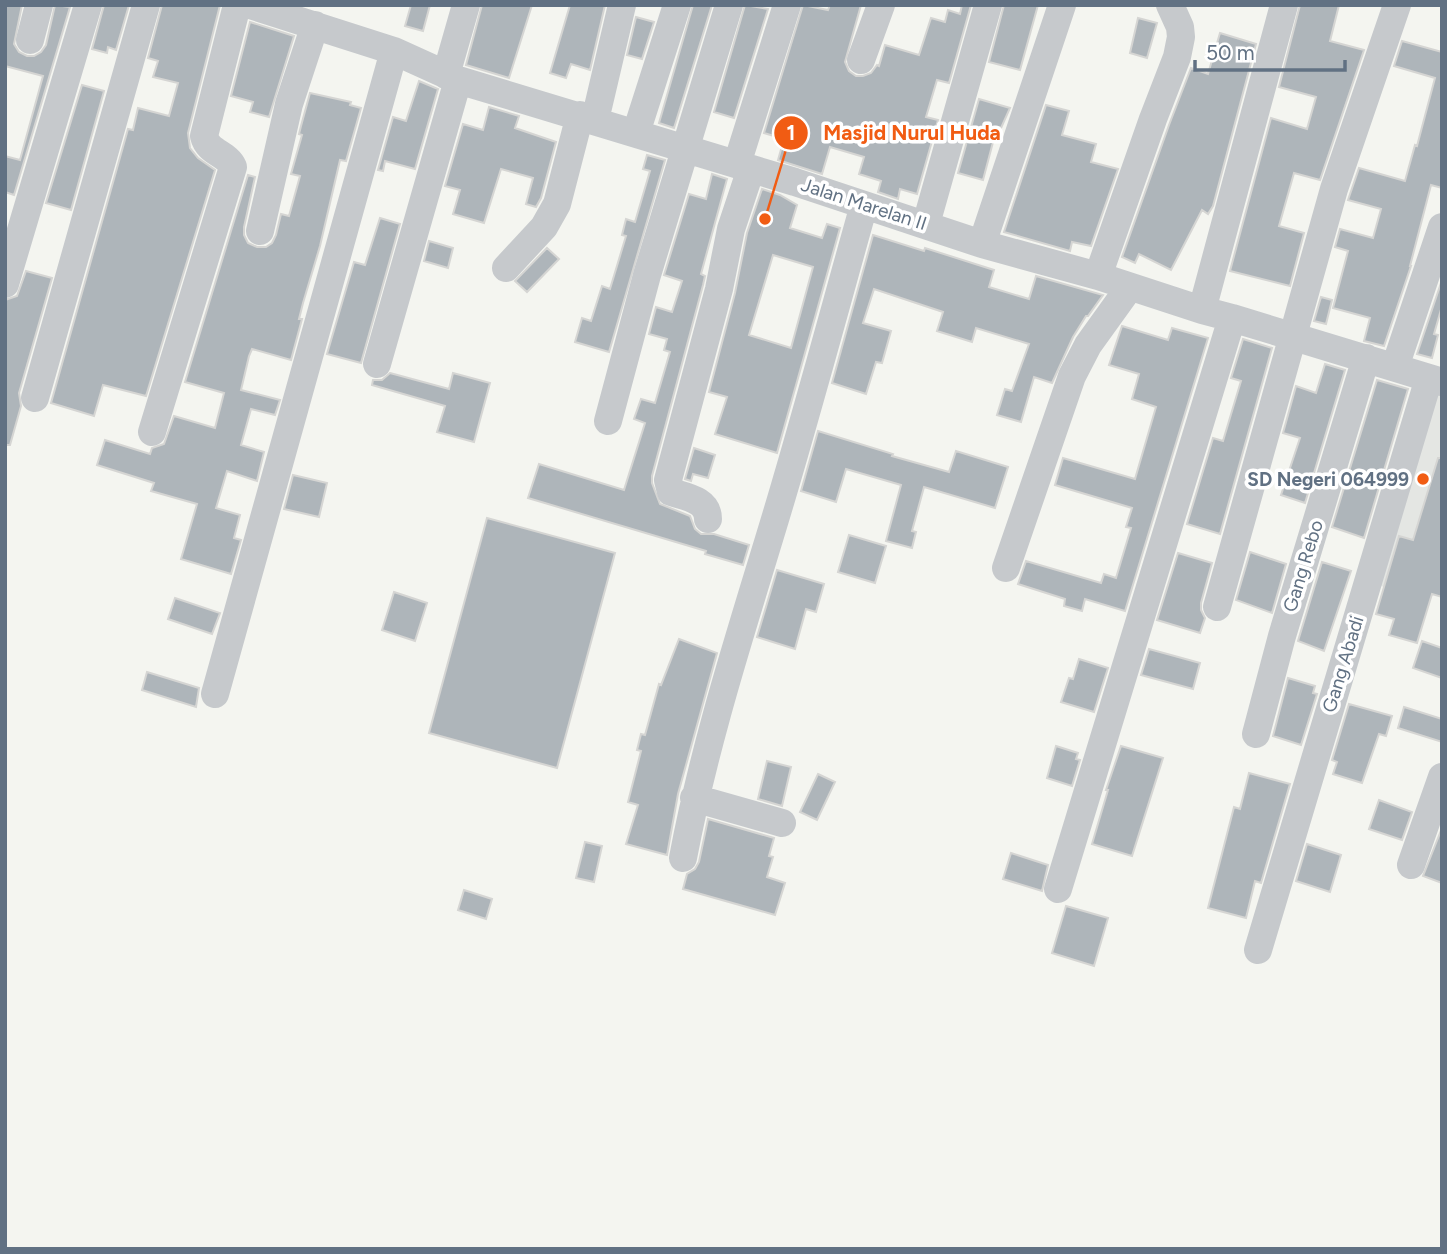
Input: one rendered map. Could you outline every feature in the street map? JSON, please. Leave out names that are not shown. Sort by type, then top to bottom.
[{"type":"street","points":[[30,40],[39,5]]},
{"type":"street","points":[[5,284],[88,5]]},
{"type":"street","points":[[35,398],[146,5]]},
{"type":"street","points":[[152,432],[233,167],[231,161],[210,148],[204,136],[237,5]]},
{"type":"street","name":"Jalan Marelan II","points":[[250,5],[283,10],[315,25],[394,51],[452,77],[587,117],[982,244],[1098,276],[1129,288],[1436,380]]},
{"type":"street","points":[[377,363],[452,77],[466,5]]},
{"type":"street","points":[[506,268],[551,217],[557,204],[622,5]]},
{"type":"street","points":[[636,133],[677,5]]},
{"type":"street","points":[[608,421],[647,275],[729,5]]},
{"type":"street","points":[[708,519],[708,511],[704,506],[671,492],[668,480],[719,289],[744,167],[787,5]]},
{"type":"street","points":[[861,60],[881,5]]},
{"type":"street","points":[[926,224],[988,5]]},
{"type":"street","points":[[982,244],[1062,5]]},
{"type":"street","points":[[1098,276],[1177,57],[1180,27],[1170,5]]},
{"type":"street","points":[[1202,310],[1284,5]]},
{"type":"street","points":[[1217,607],[1334,189],[1397,5]]},
{"type":"street","points":[[260,231],[289,104],[315,25]]},
{"type":"street","points":[[215,694],[394,51]]},
{"type":"street","points":[[683,858],[694,798],[735,649],[777,515],[864,205]]},
{"type":"street","points":[[1395,366],[1442,228]]},
{"type":"street","points":[[1006,568],[1072,376],[1088,345],[1129,288]]},
{"type":"street","points":[[1058,890],[1233,317]]},
{"type":"street","name":"Gang Rebo","points":[[1255,734],[1366,358]]},
{"type":"street","name":"Gang Abadi","points":[[1258,950],[1436,380]]},
{"type":"street","points":[[1411,866],[1442,777]]},
{"type":"street","points":[[694,798],[782,823]]},
{"type":"shaded area","name":"SD Negeri 064999","points":[[1431,391],[1442,395],[1442,564],[1430,601],[1371,583]]},
{"type":"building","points":[[5,5],[22,5],[14,44],[19,52],[27,56],[41,52],[46,45],[55,5],[70,7],[14,195],[5,192],[5,156],[20,160],[43,76],[5,66]]},
{"type":"building","points":[[104,5],[129,5],[116,50],[108,47],[107,53],[92,49]]},
{"type":"building","points":[[162,5],[220,5],[188,133],[190,148],[198,158],[215,170],[146,396],[103,385],[94,416],[51,403],[128,129],[133,130],[138,108],[169,116],[178,83],[153,77],[158,61],[148,58]]},
{"type":"building","points":[[411,5],[430,5],[423,31],[405,26]]},
{"type":"building","points":[[482,5],[532,5],[509,78],[466,65]]},
{"type":"building","points":[[570,5],[605,5],[590,70],[571,64],[566,78],[550,73]]},
{"type":"building","points":[[693,5],[712,5],[674,128],[659,123]]},
{"type":"building","points":[[745,5],[768,9],[734,118],[714,112]]},
{"type":"building","points":[[803,5],[828,10],[830,5],[861,5],[845,62],[849,71],[856,76],[863,76],[879,66],[885,45],[919,55],[931,18],[945,22],[948,10],[960,14],[962,5],[971,5],[949,83],[937,80],[926,117],[938,120],[917,194],[900,189],[898,199],[878,192],[881,181],[859,174],[864,157],[830,147],[822,174],[778,160],[784,139],[764,133]]},
{"type":"building","points":[[1004,5],[1038,5],[1020,70],[989,62]]},
{"type":"building","points":[[1300,5],[1339,5],[1330,41],[1364,50],[1320,180],[1294,173],[1279,226],[1304,233],[1290,286],[1230,271],[1271,118],[1307,129],[1316,97],[1279,87]]},
{"type":"building","points":[[636,17],[654,22],[642,59],[627,55]]},
{"type":"building","points":[[1138,18],[1157,23],[1147,58],[1130,53]]},
{"type":"building","points":[[250,22],[294,36],[269,117],[250,112],[253,102],[231,96]]},
{"type":"building","points":[[1220,33],[1256,44],[1213,206],[1208,214],[1202,210],[1171,270],[1139,254],[1135,263],[1122,257],[1169,125],[1191,68],[1208,74]]},
{"type":"building","points":[[1402,41],[1442,52],[1442,188],[1431,185],[1411,266],[1384,346],[1364,341],[1370,318],[1333,308],[1348,251],[1335,247],[1340,229],[1373,238],[1381,209],[1348,200],[1359,168],[1405,181],[1415,145],[1417,146],[1435,78],[1394,66]]},
{"type":"building","points":[[419,81],[438,89],[415,169],[385,161],[383,171],[378,170],[393,117],[406,121]]},
{"type":"building","points":[[82,85],[104,91],[71,210],[46,203]]},
{"type":"building","points":[[310,93],[351,102],[350,105],[361,108],[346,161],[340,160],[291,360],[252,349],[249,356],[241,390],[280,400],[275,415],[251,409],[241,445],[264,452],[257,481],[227,471],[216,508],[240,515],[234,538],[241,540],[231,574],[181,559],[197,504],[151,491],[154,483],[97,465],[105,440],[150,454],[152,448],[164,444],[174,416],[215,428],[224,393],[185,382],[248,175],[255,177],[244,227],[248,243],[266,247],[276,235],[281,214],[289,216],[300,176],[291,174]]},
{"type":"building","points":[[979,99],[1010,108],[1001,128],[997,127],[983,180],[958,173]]},
{"type":"building","points":[[1046,105],[1069,111],[1062,135],[1096,144],[1091,162],[1118,169],[1091,246],[1072,242],[1070,251],[1004,232]]},
{"type":"building","points":[[489,107],[519,116],[515,128],[556,142],[541,198],[536,207],[526,204],[533,178],[501,169],[484,223],[453,214],[460,190],[445,186],[463,124],[483,130]]},
{"type":"building","points":[[647,155],[665,160],[609,352],[575,342],[582,318],[591,321],[602,286],[610,289],[626,236],[622,235],[626,219],[635,222],[650,171],[643,169]]},
{"type":"building","points":[[712,174],[727,179],[701,274],[705,276],[703,285],[652,483],[660,504],[690,516],[695,529],[701,534],[714,534],[749,545],[743,565],[705,554],[706,551],[528,498],[539,464],[624,490],[645,423],[634,419],[641,399],[655,403],[670,352],[664,350],[667,339],[649,334],[656,307],[672,312],[682,281],[664,275],[689,194],[706,199]]},
{"type":"building","points":[[762,189],[797,205],[790,228],[822,238],[827,224],[840,228],[777,453],[715,434],[727,397],[709,392],[735,293],[747,233]],"holes":[[[773,255],[813,267],[791,348],[749,335]]]},
{"type":"building","points":[[380,218],[400,224],[361,363],[327,354],[354,262],[365,265]]},
{"type":"building","points":[[873,235],[994,270],[989,287],[1029,299],[1036,276],[1103,295],[1073,337],[1052,383],[1034,377],[1021,422],[997,415],[1005,389],[1012,391],[1029,344],[976,328],[972,342],[937,331],[943,312],[874,289],[863,323],[891,331],[882,363],[876,362],[866,394],[832,383]]},
{"type":"building","points":[[429,241],[453,248],[448,268],[424,261]]},
{"type":"building","points":[[547,248],[559,259],[527,292],[515,281]]},
{"type":"building","points":[[26,271],[52,278],[19,393],[21,406],[10,445],[5,445],[5,300],[17,296]]},
{"type":"building","points":[[1442,280],[1442,306],[1434,334],[1438,335],[1432,358],[1417,354]]},
{"type":"building","points":[[1321,297],[1332,300],[1326,324],[1314,321]]},
{"type":"building","points":[[1122,326],[1168,340],[1172,328],[1208,338],[1125,611],[1085,599],[1082,611],[1064,606],[1065,599],[1018,584],[1026,561],[1101,583],[1104,574],[1116,578],[1131,528],[1126,527],[1132,508],[1055,485],[1063,458],[1135,479],[1156,407],[1132,399],[1139,374],[1109,365]]},
{"type":"building","points":[[1243,339],[1272,348],[1220,534],[1187,524],[1213,438],[1223,441],[1241,381],[1231,378]]},
{"type":"building","points":[[1325,364],[1345,370],[1305,503],[1281,495],[1300,438],[1283,433],[1296,386],[1316,393]]},
{"type":"building","points":[[390,373],[449,389],[453,373],[490,383],[474,442],[437,432],[445,406],[372,385],[373,380],[382,380]]},
{"type":"building","points":[[1377,380],[1408,389],[1364,538],[1332,527]]},
{"type":"building","points":[[818,431],[949,472],[956,451],[1008,467],[995,508],[924,487],[912,531],[916,532],[912,548],[886,541],[901,485],[846,469],[836,502],[801,491]]},
{"type":"building","points":[[694,448],[715,455],[708,478],[693,474],[691,481],[685,479]]},
{"type":"building","points":[[1438,458],[1442,458],[1442,597],[1432,594],[1417,643],[1389,635],[1394,619],[1376,614],[1399,536],[1413,540]]},
{"type":"building","points":[[293,475],[327,483],[319,517],[284,509]]},
{"type":"building","points":[[487,518],[615,553],[557,768],[429,733]]},
{"type":"building","points":[[849,535],[886,546],[875,583],[838,572]]},
{"type":"building","points":[[1250,552],[1286,564],[1272,613],[1236,600]]},
{"type":"building","points":[[1178,553],[1212,563],[1201,603],[1205,618],[1200,633],[1157,620]]},
{"type":"building","points":[[1322,562],[1351,571],[1324,651],[1298,641]]},
{"type":"building","points":[[777,570],[824,584],[816,612],[806,609],[795,649],[757,637]]},
{"type":"building","points":[[394,592],[427,603],[415,641],[382,630]]},
{"type":"building","points":[[175,598],[220,613],[212,634],[168,619]]},
{"type":"building","points":[[679,639],[717,653],[678,794],[667,855],[626,844],[638,805],[628,802],[641,751],[637,750],[641,734],[645,735],[659,684],[661,685]]},
{"type":"building","points":[[1422,641],[1442,648],[1442,678],[1413,668]]},
{"type":"building","points":[[1149,649],[1200,663],[1193,689],[1141,675]]},
{"type":"building","points":[[1079,659],[1108,668],[1094,712],[1061,702],[1069,678],[1073,679]]},
{"type":"building","points":[[147,672],[199,688],[196,707],[142,690]]},
{"type":"building","points":[[1288,678],[1315,686],[1313,693],[1317,694],[1301,745],[1273,736]]},
{"type":"building","points":[[1349,704],[1392,716],[1386,736],[1379,734],[1362,783],[1333,774],[1337,762],[1332,760]]},
{"type":"building","points":[[1404,707],[1442,719],[1442,742],[1398,728]]},
{"type":"building","points":[[1056,746],[1078,753],[1076,759],[1080,760],[1072,786],[1047,778]]},
{"type":"building","points":[[1121,746],[1163,758],[1132,856],[1092,844]]},
{"type":"building","points":[[767,761],[791,767],[782,806],[758,799]]},
{"type":"building","points":[[1249,773],[1290,784],[1261,883],[1255,881],[1246,918],[1208,908],[1234,807],[1240,809]]},
{"type":"building","points":[[818,774],[835,782],[817,820],[800,812]]},
{"type":"building","points":[[1379,800],[1412,812],[1402,840],[1369,829]]},
{"type":"building","points":[[708,819],[774,838],[769,856],[773,857],[767,877],[785,883],[775,915],[683,889],[687,874],[695,869],[699,862]]},
{"type":"building","points":[[1442,828],[1442,883],[1423,876]]},
{"type":"building","points":[[585,842],[602,846],[594,882],[576,878]]},
{"type":"building","points":[[1307,844],[1341,855],[1330,892],[1296,881]]},
{"type":"building","points":[[1011,853],[1048,865],[1042,891],[1003,879]]},
{"type":"building","points":[[464,890],[492,899],[486,919],[458,910]]},
{"type":"building","points":[[1066,906],[1108,918],[1094,966],[1052,953]]},
{"type":"place","name":"Masjid Nurul Huda","points":[[765,219]]},
{"type":"place","name":"SD Negeri 064999","points":[[1423,479]]}]
